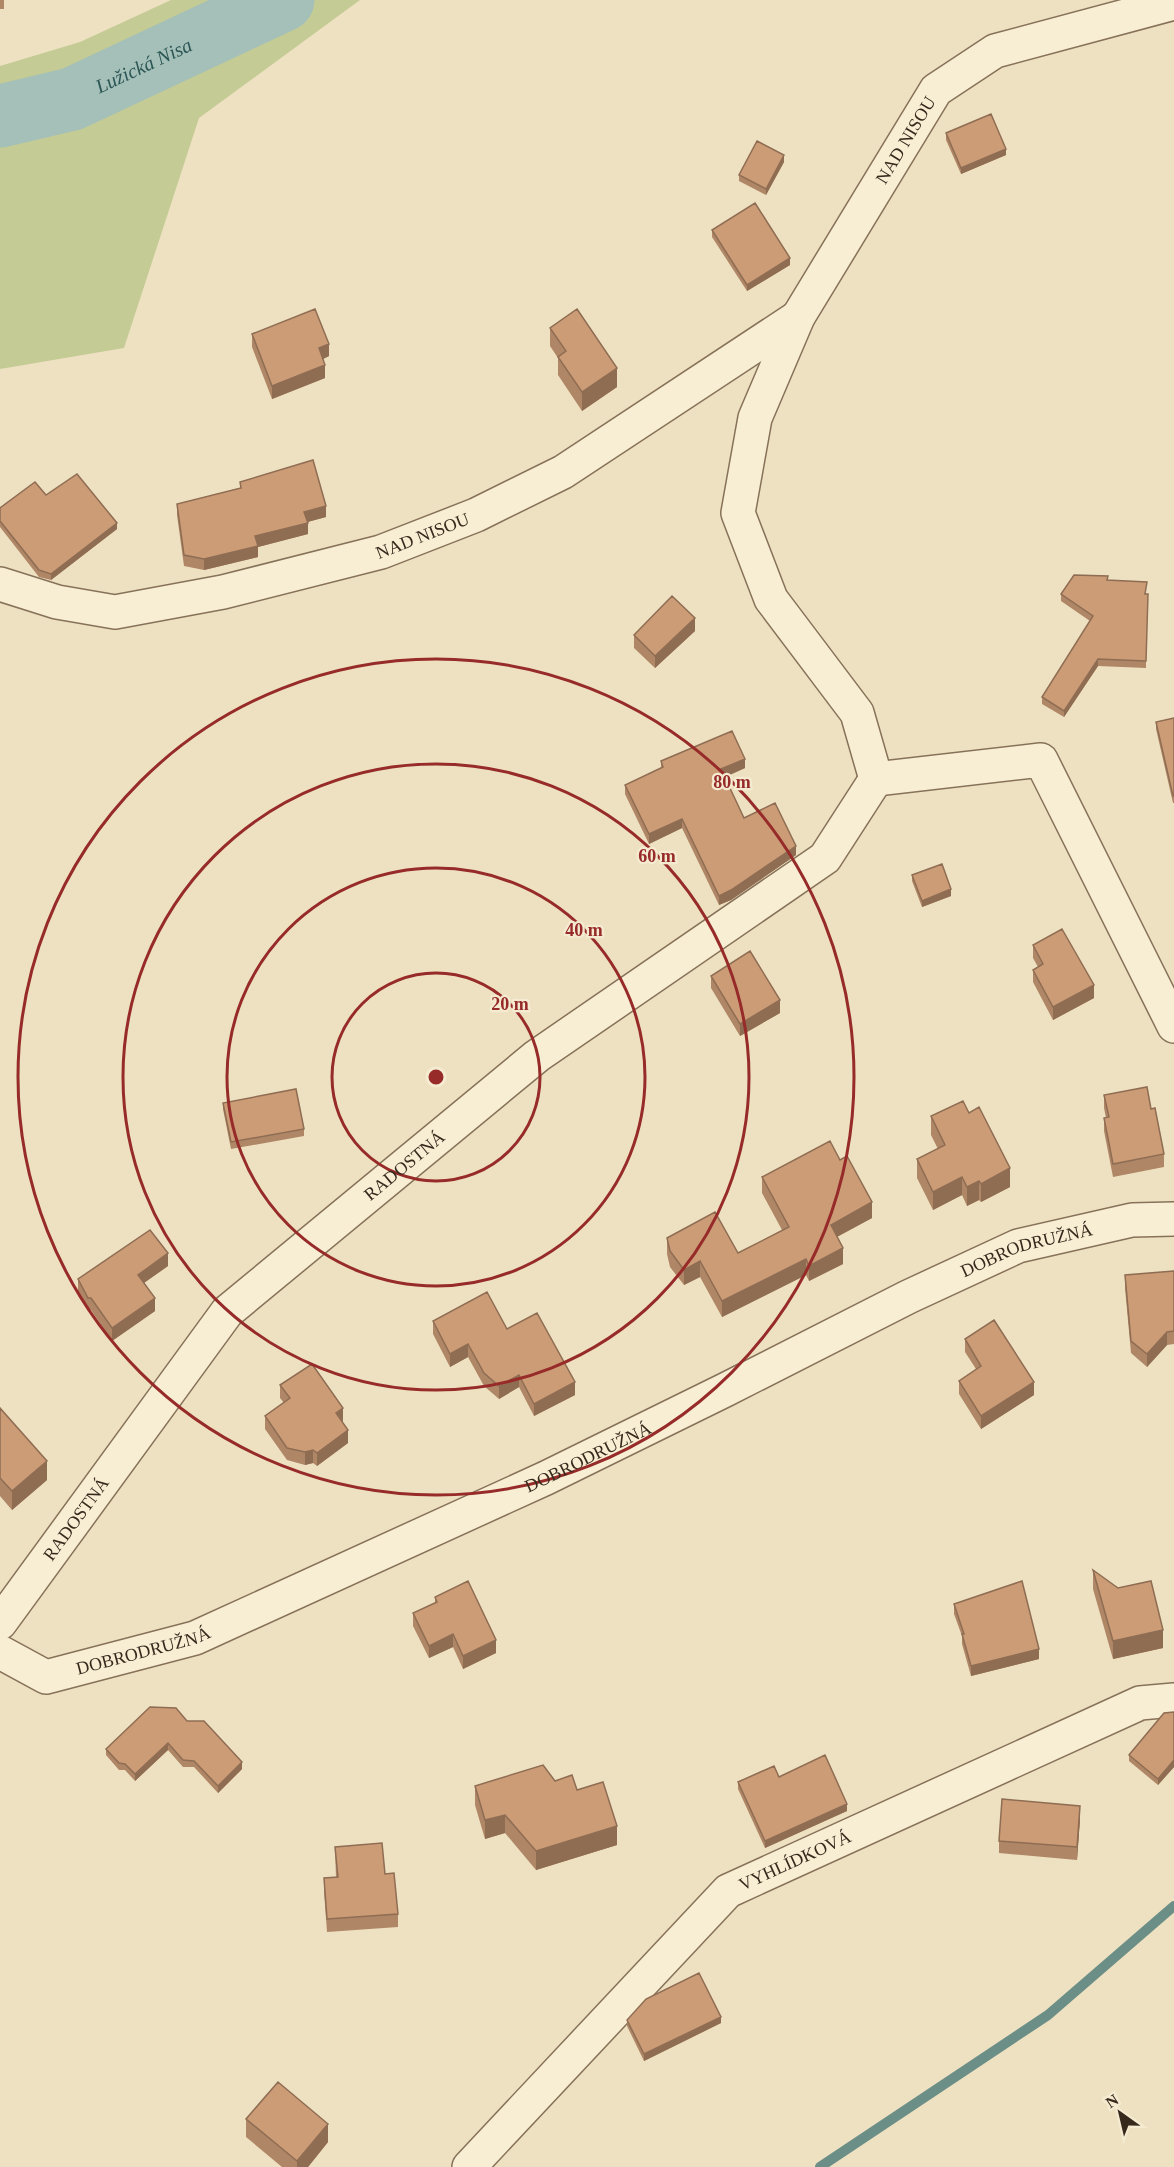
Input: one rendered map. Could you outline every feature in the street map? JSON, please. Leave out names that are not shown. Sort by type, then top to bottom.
[{"type":"street","name":"NAD NISOU","points":[[876,779],[857,713],[771,599],[738,513],[755,418],[798,317],[936,90],[994,51],[1174,3]]},
{"type":"street","name":"NAD NISOU","points":[[0,585],[57,603],[115,612],[223,592],[381,552],[476,515],[563,472],[798,317]]},
{"type":"street","points":[[876,779],[1041,760],[1174,1026]]},
{"type":"street","name":"RADOSTNÁ","points":[[0,1623],[226,1312],[537,1056],[825,858],[876,779]]},
{"type":"street","name":"DOBRODRUŽNÁ","points":[[0,1653],[46,1677],[195,1638],[546,1478],[908,1297],[1018,1246],[1132,1220],[1174,1219]]},
{"type":"street","name":"VYHLÍDKOVÁ","points":[[470,2167],[728,1891],[1140,1703],[1174,1700]]},
{"type":"green space","points":[[171,0],[360,0],[199,118],[124,348],[0,369],[0,66],[80,42]]},
{"type":"building","points":[[991,114],[1006,149],[961,168],[946,133]]},
{"type":"building","points":[[757,141],[784,155],[766,189],[739,175]]},
{"type":"building","points":[[755,203],[790,258],[747,285],[712,230]]},
{"type":"building","points":[[315,309],[329,344],[319,348],[325,365],[272,386],[252,334]]},
{"type":"building","points":[[577,309],[617,368],[582,392],[558,357],[566,351],[550,328]]},
{"type":"building","points":[[313,460],[326,506],[304,512],[308,523],[255,536],[258,546],[204,559],[184,555],[177,504],[241,488],[240,482]]},
{"type":"building","points":[[77,474],[117,523],[51,574],[39,570],[0,521],[0,508],[35,482],[46,495]]},
{"type":"building","points":[[1074,575],[1108,576],[1107,580],[1147,582],[1145,594],[1148,594],[1146,661],[1098,659],[1064,711],[1042,697],[1093,616],[1061,594]]},
{"type":"building","points":[[672,596],[695,618],[655,656],[634,635]]},
{"type":"building","points":[[1174,718],[1174,796],[1173,796],[1156,722]]},
{"type":"building","points":[[732,731],[745,759],[721,769],[744,818],[775,803],[796,846],[719,896],[682,819],[649,834],[625,785],[663,767],[661,761]]},
{"type":"building","points":[[942,864],[951,889],[922,901],[912,875]]},
{"type":"building","points":[[1062,929],[1094,985],[1053,1007],[1033,970],[1043,964],[1033,945]]},
{"type":"building","points":[[750,951],[780,1000],[740,1024],[711,976]]},
{"type":"building","points":[[1147,1087],[1151,1109],[1155,1108],[1164,1154],[1113,1164],[1104,1118],[1109,1117],[1104,1095]]},
{"type":"building","points":[[296,1089],[304,1129],[231,1142],[223,1103]]},
{"type":"building","points":[[963,1101],[969,1113],[979,1107],[1010,1168],[981,1184],[979,1181],[967,1187],[962,1177],[933,1192],[917,1159],[945,1145],[931,1116]]},
{"type":"building","points":[[830,1141],[840,1160],[847,1156],[872,1202],[831,1225],[843,1248],[809,1266],[806,1259],[722,1301],[700,1261],[684,1270],[670,1251],[667,1238],[715,1212],[738,1253],[789,1227],[762,1177]]},
{"type":"building","points":[[150,1230],[168,1253],[138,1275],[155,1298],[112,1328],[91,1298],[88,1298],[78,1279]]},
{"type":"building","points":[[1174,1271],[1174,1331],[1167,1332],[1147,1354],[1131,1341],[1125,1275]]},
{"type":"building","points":[[487,1292],[507,1329],[537,1313],[575,1382],[534,1404],[519,1375],[499,1386],[484,1373],[468,1344],[450,1354],[433,1321]]},
{"type":"building","points":[[994,1320],[1034,1382],[981,1416],[959,1381],[981,1366],[965,1339]]},
{"type":"building","points":[[312,1364],[343,1408],[336,1413],[348,1430],[317,1453],[313,1450],[305,1452],[287,1448],[265,1416],[290,1398],[280,1385]]},
{"type":"building","points":[[0,1408],[47,1461],[12,1491],[0,1478]]},
{"type":"building","points":[[1093,1570],[1118,1588],[1151,1581],[1163,1630],[1113,1641]]},
{"type":"building","points":[[468,1581],[496,1640],[463,1656],[453,1634],[429,1646],[413,1613],[437,1602],[435,1597]]},
{"type":"building","points":[[1022,1581],[1039,1649],[971,1666],[954,1604]]},
{"type":"building","points":[[150,1707],[176,1708],[187,1721],[204,1721],[242,1762],[218,1786],[194,1761],[183,1760],[168,1743],[135,1774],[125,1764],[119,1763],[106,1749]]},
{"type":"building","points":[[1174,1712],[1174,1760],[1158,1779],[1129,1755],[1164,1713]]},
{"type":"building","points":[[825,1755],[847,1804],[765,1841],[738,1782],[774,1766],[779,1777]]},
{"type":"building","points":[[543,1765],[555,1781],[572,1775],[577,1790],[603,1782],[617,1826],[536,1851],[505,1815],[485,1820],[475,1786]]},
{"type":"building","points":[[1002,1799],[1080,1806],[1077,1847],[999,1841]]},
{"type":"building","points":[[382,1843],[385,1874],[394,1873],[398,1914],[327,1919],[324,1878],[338,1877],[335,1847]]},
{"type":"building","points":[[699,1973],[721,2017],[644,2054],[627,2020],[646,1999]]},
{"type":"building","points":[[278,2082],[328,2124],[297,2161],[246,2119]]},
{"type":"waterway","name":"Lužická Nisa","points":[[0,116],[72,99],[283,0]]},
{"type":"waterway","points":[[820,2167],[1048,2015],[1174,1906]]}]
